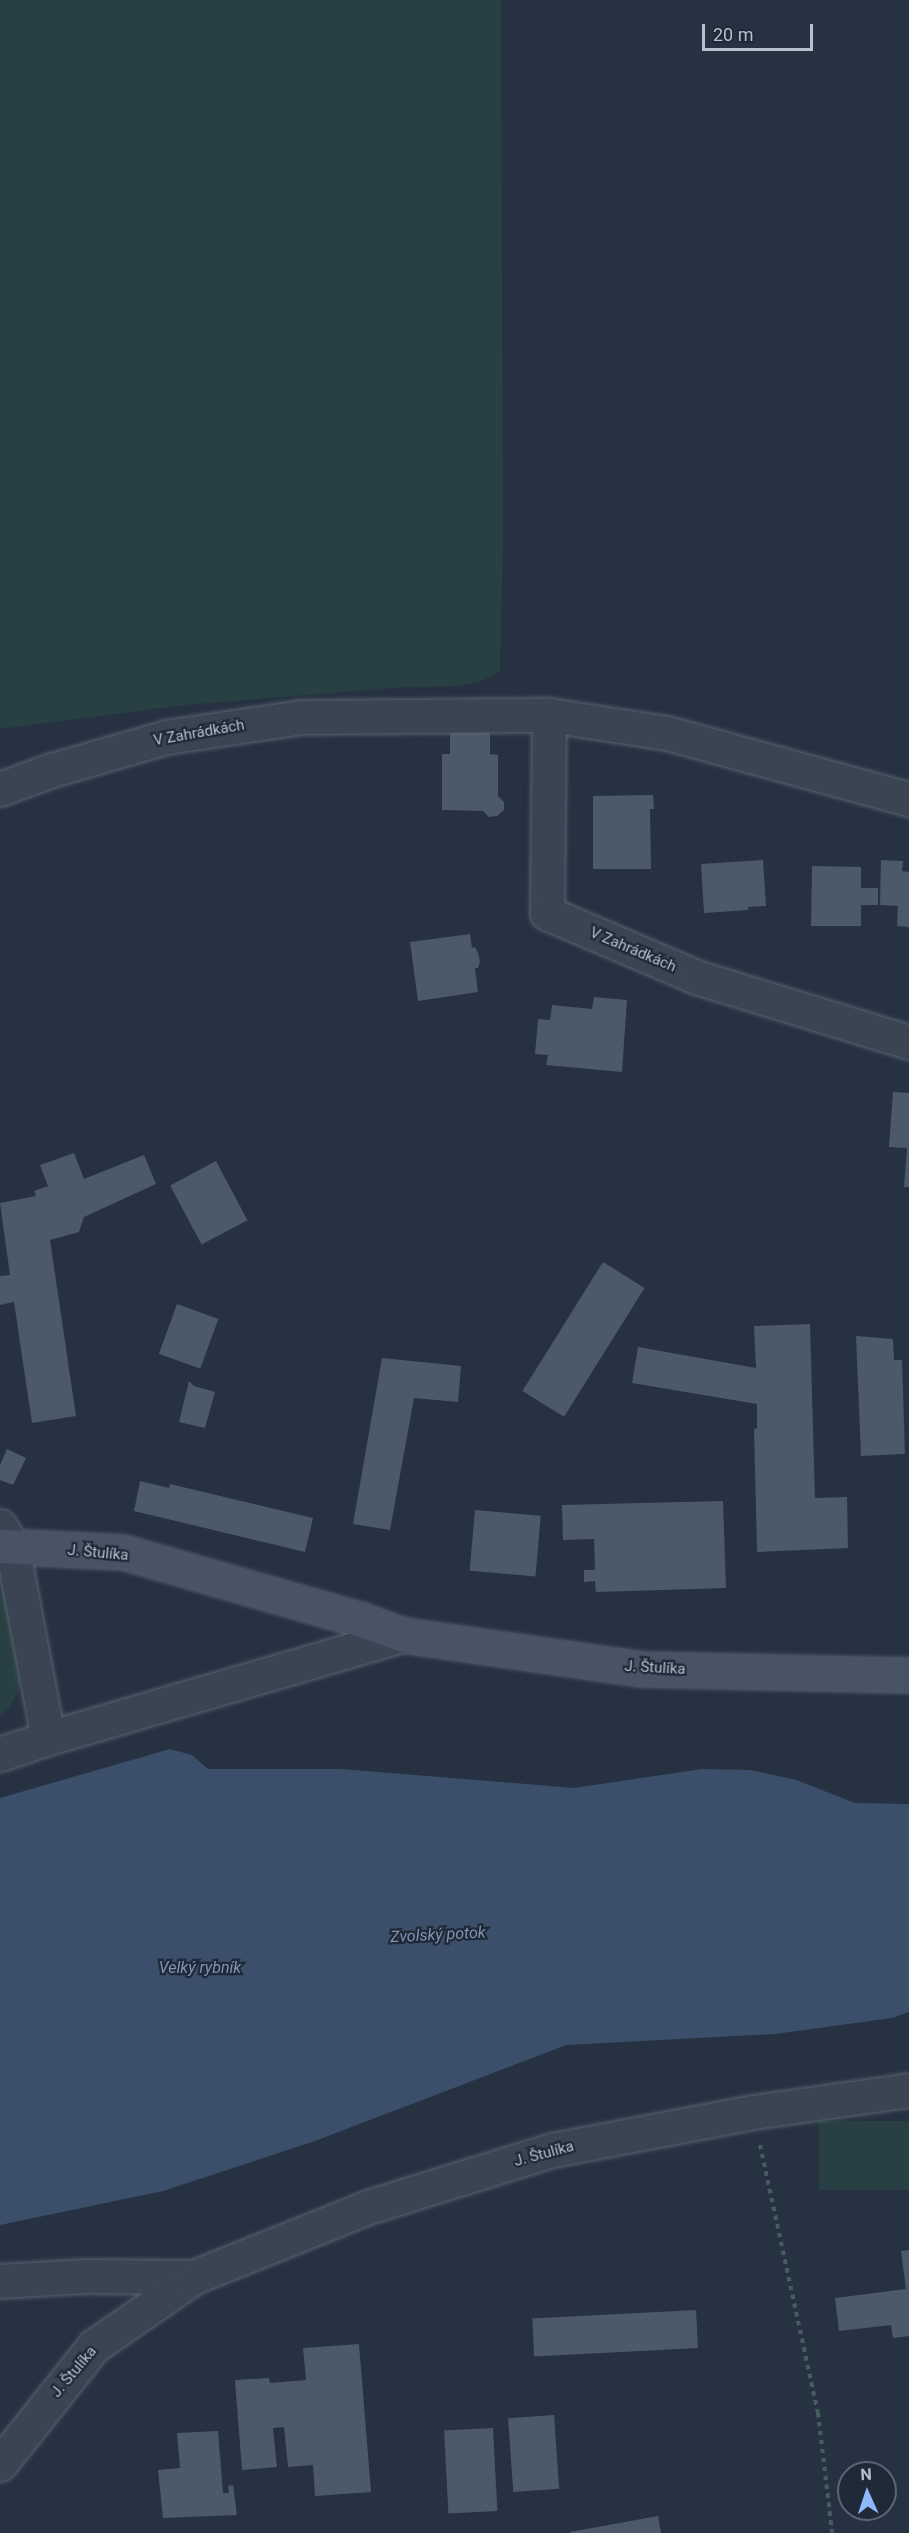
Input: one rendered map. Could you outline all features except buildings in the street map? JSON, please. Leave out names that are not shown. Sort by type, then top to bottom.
[{"type":"street","name":"V Zahrádkách","points":[[0,789],[52,770],[166,737],[301,717],[549,715],[667,733],[909,799]]},
{"type":"street","name":"V Zahrádkách","points":[[549,715],[547,913],[696,977],[909,1042]]},
{"type":"street","name":"J. Štulíka","points":[[48,1738],[4,1540],[123,1552],[362,1620],[403,1635],[641,1669],[909,1675]]},
{"type":"street","name":"J. Štulíka","points":[[0,1754],[403,1635]]},
{"type":"street","name":"J. Štulíka","points":[[1,2461],[94,2346],[194,2277],[368,2207],[552,2150],[753,2112],[909,2091]]},
{"type":"street","name":"J. Štulíka","points":[[0,2281],[85,2276],[194,2277]]},
{"type":"path","points":[[753,2112],[818,2413],[832,2533]]},
{"type":"green space","points":[[0,0],[501,0],[503,542],[500,671],[482,681],[461,686],[405,687],[184,705],[0,729]]},
{"type":"green space","points":[[0,1569],[7,1575],[21,1685],[9,1708],[0,1716]]},
{"type":"green space","points":[[819,2121],[909,2121],[909,2190],[819,2190]]},
{"type":"water","name":"Velký rybník","points":[[170,1749],[192,1755],[208,1769],[341,1769],[574,1788],[702,1769],[750,1770],[796,1780],[855,1803],[909,1804],[909,2012],[892,2018],[775,2034],[566,2045],[315,2141],[163,2191],[0,2225],[0,1798]]},
{"type":"water label","name":"Zvolský potok","points":[[438,1935]]}]
